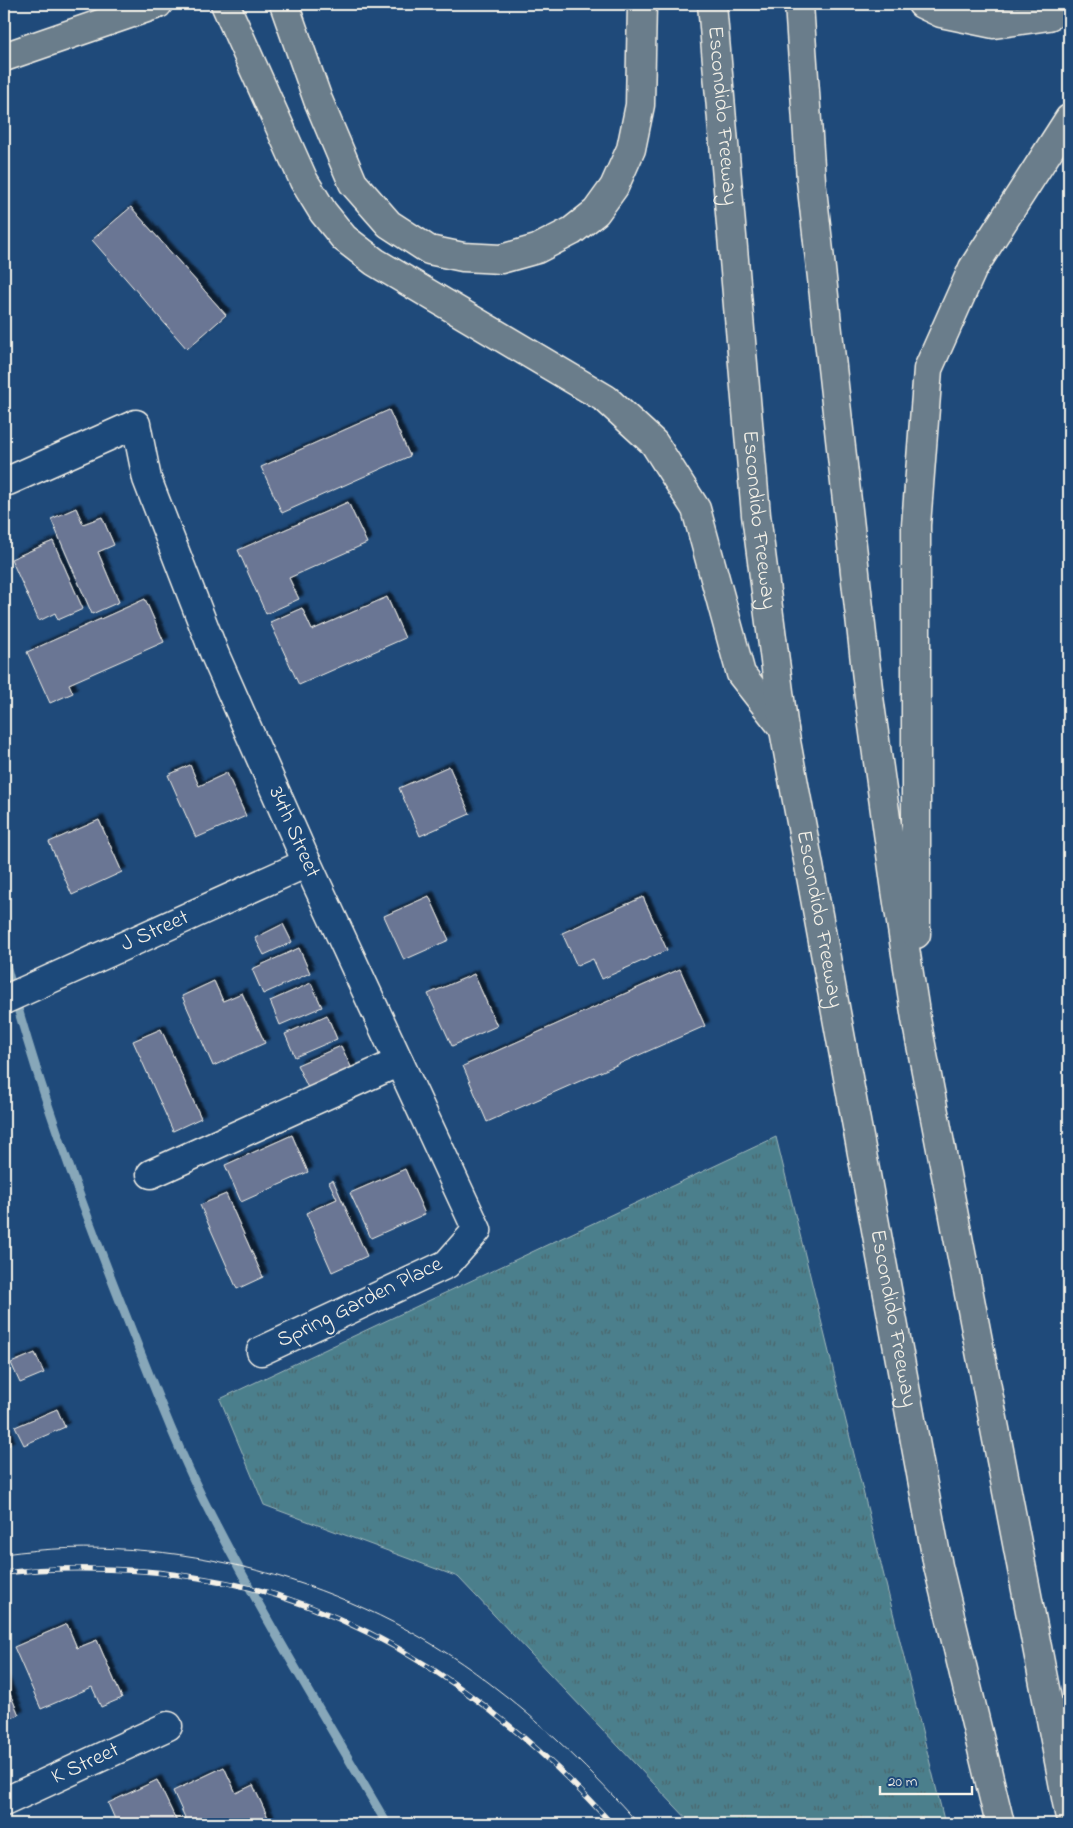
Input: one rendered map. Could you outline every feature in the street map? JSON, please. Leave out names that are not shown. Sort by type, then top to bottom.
[{"type":"main road","points":[[4,57],[158,4]]},
{"type":"main road","points":[[225,4],[304,181],[323,212],[344,238],[374,262],[606,399],[654,443],[696,509],[741,674],[784,730]]},
{"type":"main road","points":[[284,4],[318,100],[353,183],[389,224],[430,250],[463,257],[501,259],[537,249],[572,230],[596,212],[614,188],[632,149],[640,104],[642,4]]},
{"type":"main road","name":"Escondido Freeway","points":[[712,4],[756,515],[784,730],[938,1566],[1000,1824]]},
{"type":"main road","points":[[799,4],[811,180],[869,697],[896,890],[916,1019],[1069,1813]]},
{"type":"main road","points":[[922,4],[941,13],[994,24],[1049,16],[1069,6]]},
{"type":"main road","points":[[916,1019],[916,525],[928,369],[973,268],[1069,119]]},
{"type":"street","name":"34th Street","points":[[8,481],[136,424],[147,480],[214,655],[307,863],[477,1230]]},
{"type":"street","name":"J Street","points":[[4,1000],[307,863]]},
{"type":"street","points":[[151,1174],[399,1062]]},
{"type":"street","name":"Spring Garden Place","points":[[261,1351],[447,1264],[477,1230]]},
{"type":"street","name":"K Street","points":[[4,1802],[168,1726]]},
{"type":"green space","points":[[776,1137],[945,1824],[692,1824],[458,1577],[264,1505],[220,1399]]},
{"type":"building","points":[[131,207],[226,315],[187,349],[92,240]]},
{"type":"building","points":[[389,410],[410,456],[282,513],[261,467]]},
{"type":"building","points":[[348,502],[367,543],[289,578],[299,599],[266,614],[238,550]]},
{"type":"building","points":[[76,508],[83,524],[102,517],[114,545],[98,552],[119,602],[92,614],[51,519]]},
{"type":"building","points":[[53,541],[83,609],[58,620],[55,613],[39,621],[11,559]]},
{"type":"building","points":[[387,597],[405,638],[299,685],[270,622],[302,608],[312,630]]},
{"type":"building","points":[[145,599],[164,642],[69,684],[73,693],[50,703],[27,652]]},
{"type":"building","points":[[190,765],[199,786],[227,773],[246,816],[196,838],[168,775]]},
{"type":"building","points":[[449,766],[470,814],[420,836],[399,788]]},
{"type":"building","points":[[99,820],[122,872],[72,895],[49,842]]},
{"type":"building","points":[[429,896],[449,940],[404,960],[384,916]]},
{"type":"building","points":[[643,897],[667,950],[602,979],[593,959],[577,966],[562,933]]},
{"type":"building","points":[[283,924],[292,942],[264,955],[255,938]]},
{"type":"building","points":[[299,948],[310,973],[263,994],[252,969]]},
{"type":"building","points":[[680,969],[705,1026],[487,1122],[463,1066]]},
{"type":"building","points":[[474,974],[497,1026],[452,1046],[428,994]]},
{"type":"building","points":[[214,981],[223,1001],[242,993],[265,1043],[213,1066],[182,996]]},
{"type":"building","points":[[311,983],[322,1007],[280,1025],[270,1001]]},
{"type":"building","points":[[327,1015],[337,1039],[295,1057],[285,1034]]},
{"type":"building","points":[[161,1029],[201,1118],[173,1131],[133,1041]]},
{"type":"building","points":[[341,1046],[352,1069],[308,1088],[297,1065]]},
{"type":"building","points":[[292,1135],[308,1172],[241,1202],[225,1165]]},
{"type":"building","points":[[405,1169],[425,1214],[371,1238],[350,1193]]},
{"type":"building","points":[[333,1180],[367,1256],[332,1272],[306,1213],[337,1199],[329,1182]]},
{"type":"building","points":[[226,1194],[263,1277],[237,1289],[200,1205]]},
{"type":"building","points":[[35,1353],[44,1373],[20,1383],[11,1363]]},
{"type":"building","points":[[57,1409],[65,1427],[24,1445],[15,1427]]},
{"type":"building","points":[[4,1428],[10,1445],[4,1448]]},
{"type":"building","points":[[67,1624],[77,1648],[97,1640],[122,1698],[101,1707],[92,1687],[41,1709],[14,1647]]},
{"type":"building","points":[[4,1680],[19,1715],[4,1721]]},
{"type":"building","points":[[224,1767],[236,1793],[253,1785],[271,1824],[188,1824],[173,1791]]},
{"type":"building","points":[[157,1780],[178,1824],[117,1824],[108,1803]]},
{"type":"waterway","points":[[4,957],[42,1088],[72,1174],[163,1410],[199,1491],[254,1595],[387,1824]]},
{"type":"tram line","points":[[4,1554],[68,1548],[132,1550],[196,1557],[259,1571],[320,1590],[379,1616],[436,1646],[488,1682],[529,1715],[567,1750],[639,1824]]},
{"type":"railway","points":[[4,1573],[56,1569],[91,1569],[143,1571],[177,1575],[260,1590],[325,1613],[372,1634],[417,1659],[459,1687],[500,1718],[539,1752],[577,1787],[612,1824]]}]
